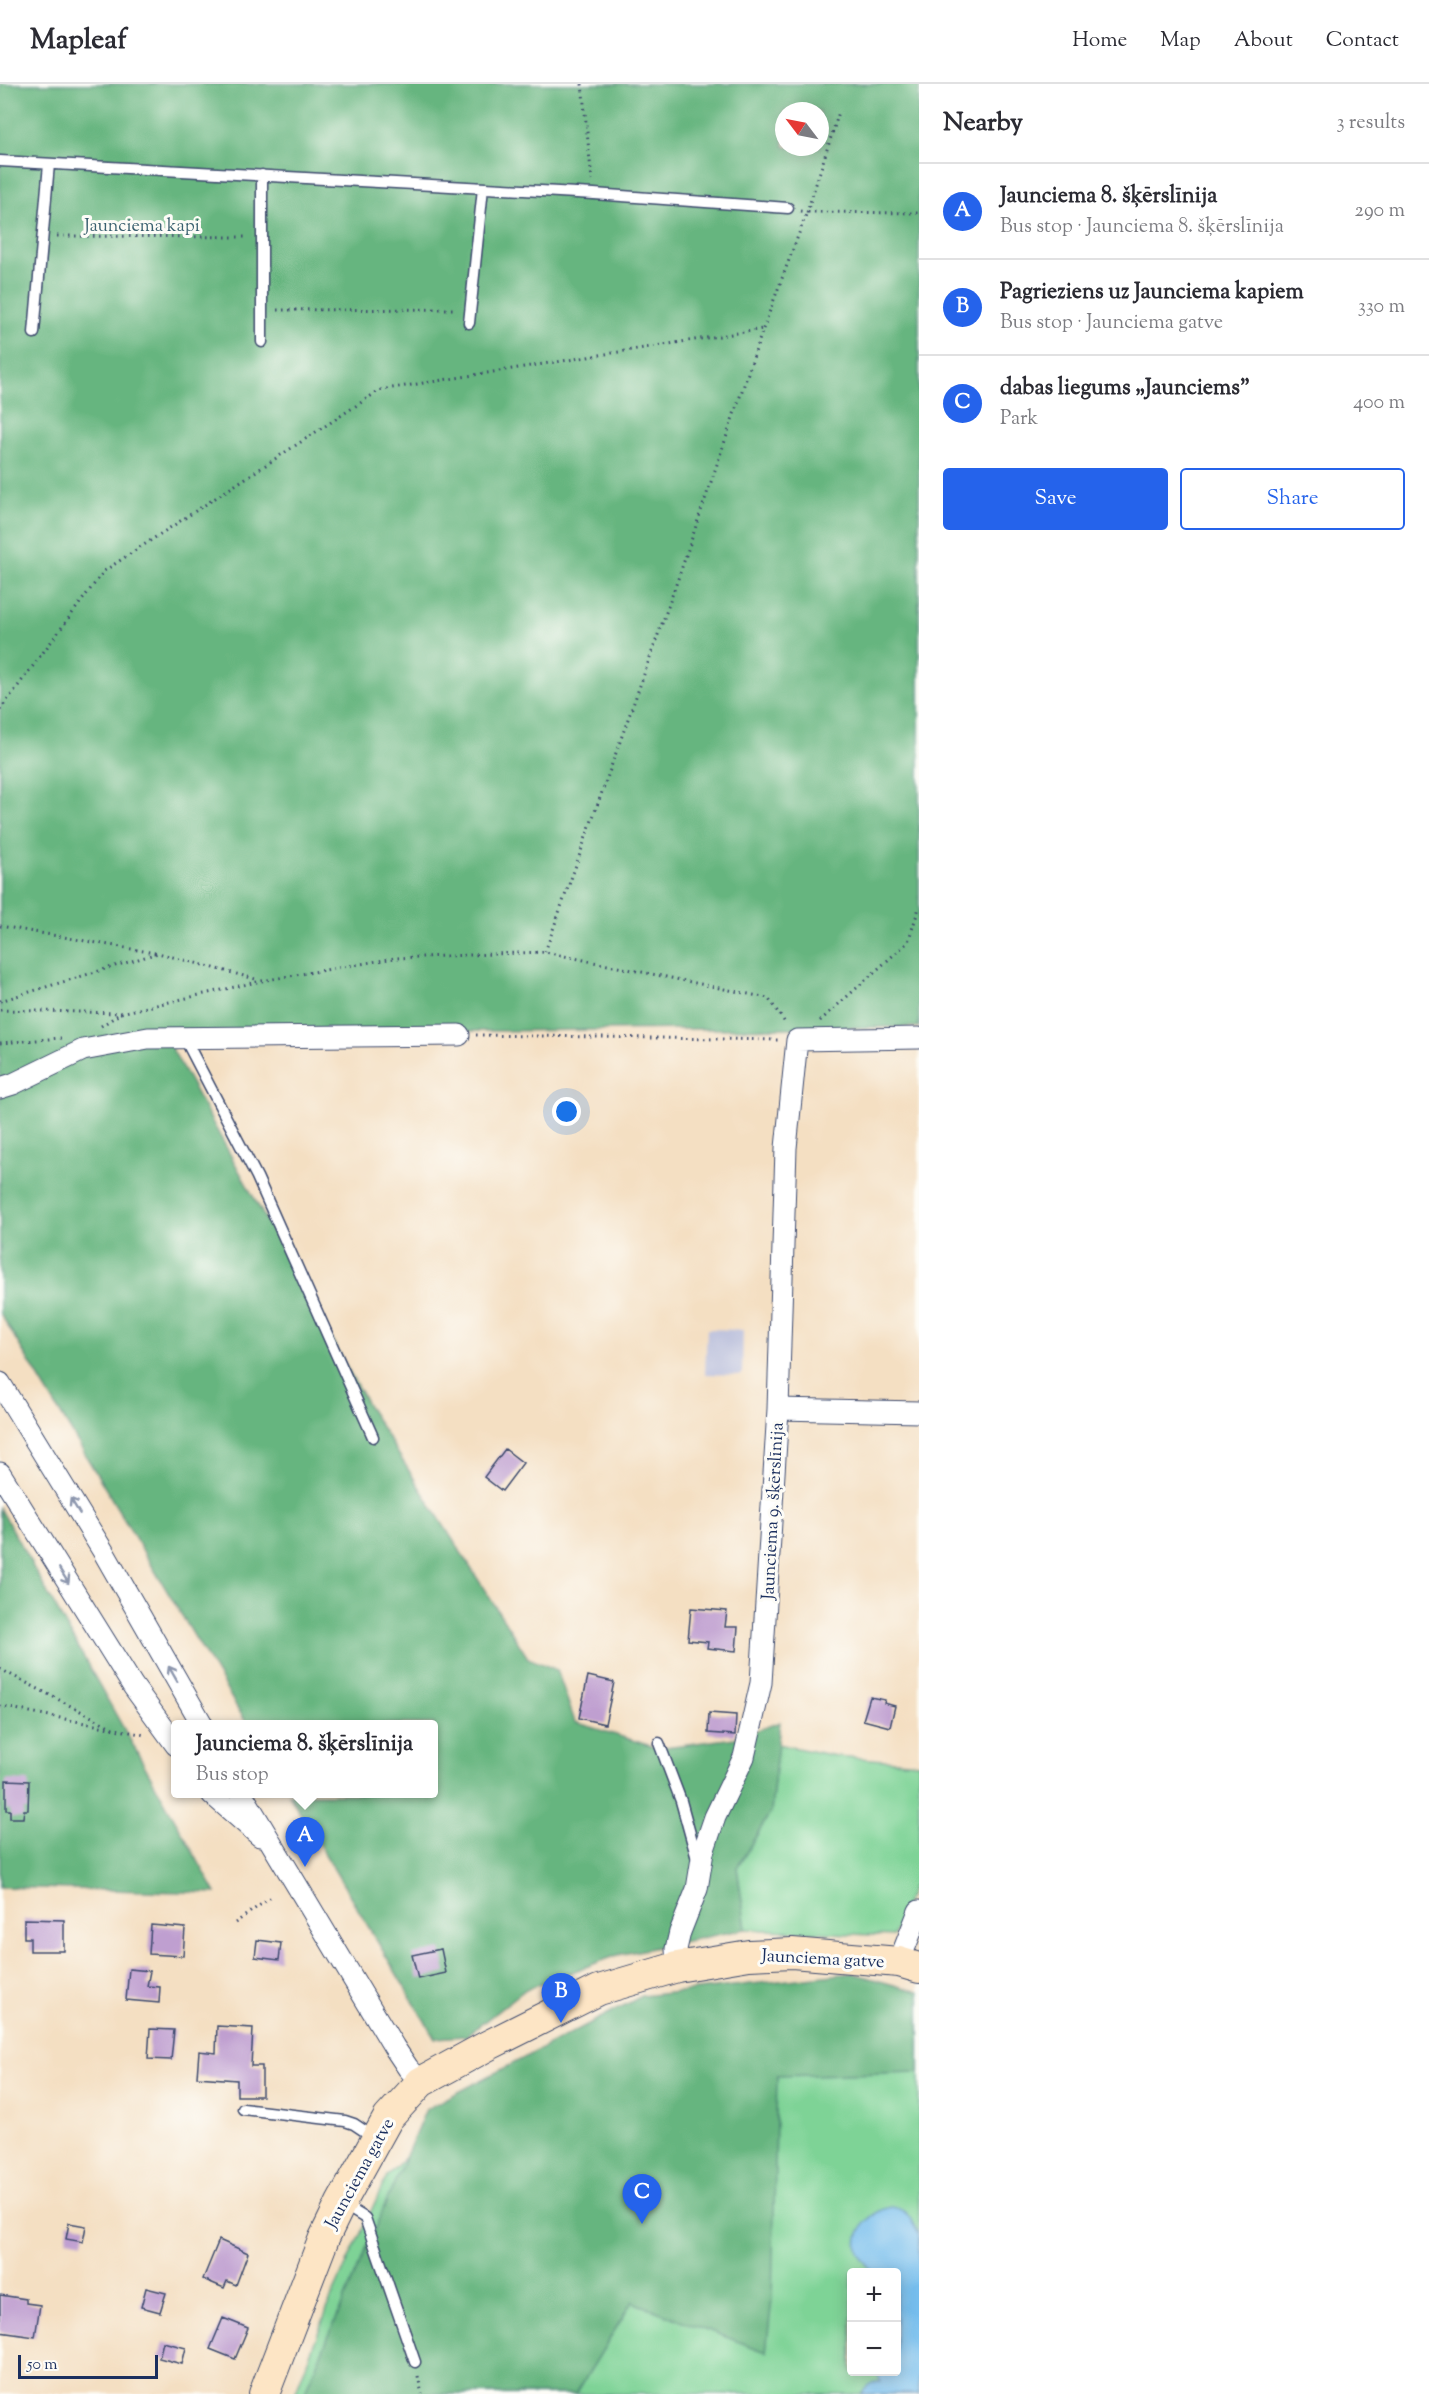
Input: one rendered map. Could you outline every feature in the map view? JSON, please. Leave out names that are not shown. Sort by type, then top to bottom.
[{"type":"main road","name":"Jaunciema gatve","points":[[264,2394],[324,2238],[341,2204],[375,2138],[388,2118],[421,2082],[469,2055],[599,1990],[677,1967],[749,1955],[792,1953],[909,1965]]},
{"type":"street","points":[[0,1088],[83,1050],[148,1038],[459,1035]]},
{"type":"street","points":[[797,1040],[919,1038]]},
{"type":"street","name":"Jaunciema 9. šķērslīnija","points":[[677,1967],[678,1941],[697,1889],[700,1868],[715,1817],[744,1757],[761,1683],[777,1409],[786,1148],[797,1040]]},
{"type":"street","points":[[0,1383],[103,1551],[199,1720]]},
{"type":"street","points":[[777,1409],[919,1412]]},
{"type":"street","points":[[0,1473],[133,1686],[171,1738]]},
{"type":"street","points":[[217,1798],[274,1849]]},
{"type":"street","points":[[244,1798],[394,2047],[421,2082]]},
{"type":"street","points":[[909,1965],[919,1911]]},
{"type":"lane","points":[[0,161],[594,194],[788,208]]},
{"type":"lane","points":[[34,333],[49,164]]},
{"type":"lane","points":[[261,342],[262,176]]},
{"type":"lane","points":[[468,323],[483,188]]},
{"type":"lane","points":[[184,1037],[257,1178],[374,1437]]},
{"type":"lane","points":[[659,1743],[681,1801],[700,1868]]},
{"type":"lane","points":[[243,2109],[345,2121],[354,2124],[375,2138]]},
{"type":"lane","points":[[341,2204],[365,2218],[415,2362]]},
{"type":"path","points":[[582,84],[594,194]]},
{"type":"path","points":[[545,952],[679,576],[763,329],[807,212],[839,112]]},
{"type":"path","points":[[807,212],[919,213]]},
{"type":"path","points":[[42,236],[262,237]]},
{"type":"path","points":[[262,310],[470,309]]},
{"type":"path","points":[[0,710],[104,571],[380,390],[763,329]]},
{"type":"path","points":[[459,1035],[797,1040],[908,942],[919,908]]},
{"type":"path","points":[[0,926],[158,953],[261,981]]},
{"type":"path","points":[[0,1010],[121,1013],[261,981],[395,958],[545,952],[768,998],[797,1040]]},
{"type":"path","points":[[0,1001],[158,953]]},
{"type":"path","points":[[92,1031],[121,1013]]},
{"type":"path","points":[[0,1669],[117,1730]]},
{"type":"path","points":[[0,1706],[171,1743]]},
{"type":"path","points":[[235,1923],[274,1895]]},
{"type":"path","points":[[415,2362],[422,2394]]},
{"type":"shaded area","points":[[707,1329],[743,1330],[742,1375],[705,1374]]},
{"type":"green space","name":"Jaunciema kapi","points":[[0,84],[919,84],[919,1027],[164,1034],[371,1411],[528,1658],[557,1670],[575,1722],[657,1748],[735,1738],[780,1722],[771,1811],[737,1868],[746,1929],[618,1955],[526,1989],[466,2036],[435,2038],[291,1798],[438,1798],[438,1720],[245,1720],[0,1313]]},
{"type":"green space","points":[[0,1508],[216,1893],[0,1887]]},
{"type":"green space","points":[[777,1744],[836,1756],[919,1763],[919,1871],[893,1936],[746,1929],[737,1868],[771,1811]]},
{"type":"green space","points":[[852,1973],[919,1992],[919,2072],[777,2076],[772,2299],[766,2352],[632,2302],[576,2394],[304,2394],[426,2109],[642,1996]]},
{"type":"green space","points":[[919,2000],[919,2394],[295,2394],[332,2296],[387,2176],[469,2093]]},
{"type":"water","points":[[891,2207],[902,2210],[919,2234],[919,2394],[862,2394],[870,2384],[881,2382],[878,2376],[901,2376],[901,2268],[870,2268],[860,2256],[858,2245],[858,2237],[864,2224]]},
{"type":"building","points":[[505,1449],[523,1463],[502,1491],[484,1477]]},
{"type":"building","points":[[691,1608],[727,1611],[725,1627],[738,1627],[736,1651],[707,1648],[708,1642],[688,1640]]},
{"type":"building","points":[[588,1676],[614,1682],[605,1724],[579,1718]]},
{"type":"building","points":[[870,1697],[885,1700],[884,1703],[895,1706],[890,1727],[863,1720]]},
{"type":"building","points":[[709,1713],[736,1715],[735,1735],[708,1733]]},
{"type":"building","points":[[6,1780],[29,1781],[28,1810],[24,1810],[23,1818],[10,1818],[10,1810],[6,1810]]},
{"type":"building","points":[[24,1919],[64,1920],[64,1951],[30,1951],[30,1938],[24,1938]]},
{"type":"building","points":[[151,1925],[185,1928],[183,1956],[149,1954]]},
{"type":"building","points":[[257,1940],[281,1943],[279,1960],[255,1957]]},
{"type":"building","points":[[441,1949],[446,1973],[418,1979],[412,1955]]},
{"type":"building","points":[[129,1969],[150,1971],[147,1986],[160,1987],[159,2003],[126,2000]]},
{"type":"building","points":[[217,2026],[253,2028],[251,2066],[262,2066],[262,2096],[237,2096],[237,2080],[197,2077],[199,2051],[216,2053]]},
{"type":"building","points":[[150,2029],[174,2030],[171,2060],[148,2059]]},
{"type":"building","points":[[69,2223],[86,2226],[83,2242],[66,2239]]},
{"type":"building","points":[[219,2240],[248,2253],[236,2285],[227,2281],[224,2288],[203,2279]]},
{"type":"building","points":[[146,2288],[166,2293],[160,2312],[141,2307]]},
{"type":"building","points":[[0,2295],[26,2299],[26,2303],[40,2305],[35,2337],[0,2332]]},
{"type":"building","points":[[223,2318],[248,2328],[235,2359],[210,2349]]},
{"type":"building","points":[[163,2342],[186,2348],[182,2364],[159,2358]]},
{"type":"place","name":"Jaunciema 8. šķērslīnija","points":[[305,1867]]},
{"type":"place","name":"Pagrieziens uz Jaunciema kapiem","points":[[561,2023]]},
{"type":"place","name":"dabas liegums „Jaunciems”","points":[[642,2224]]}]
